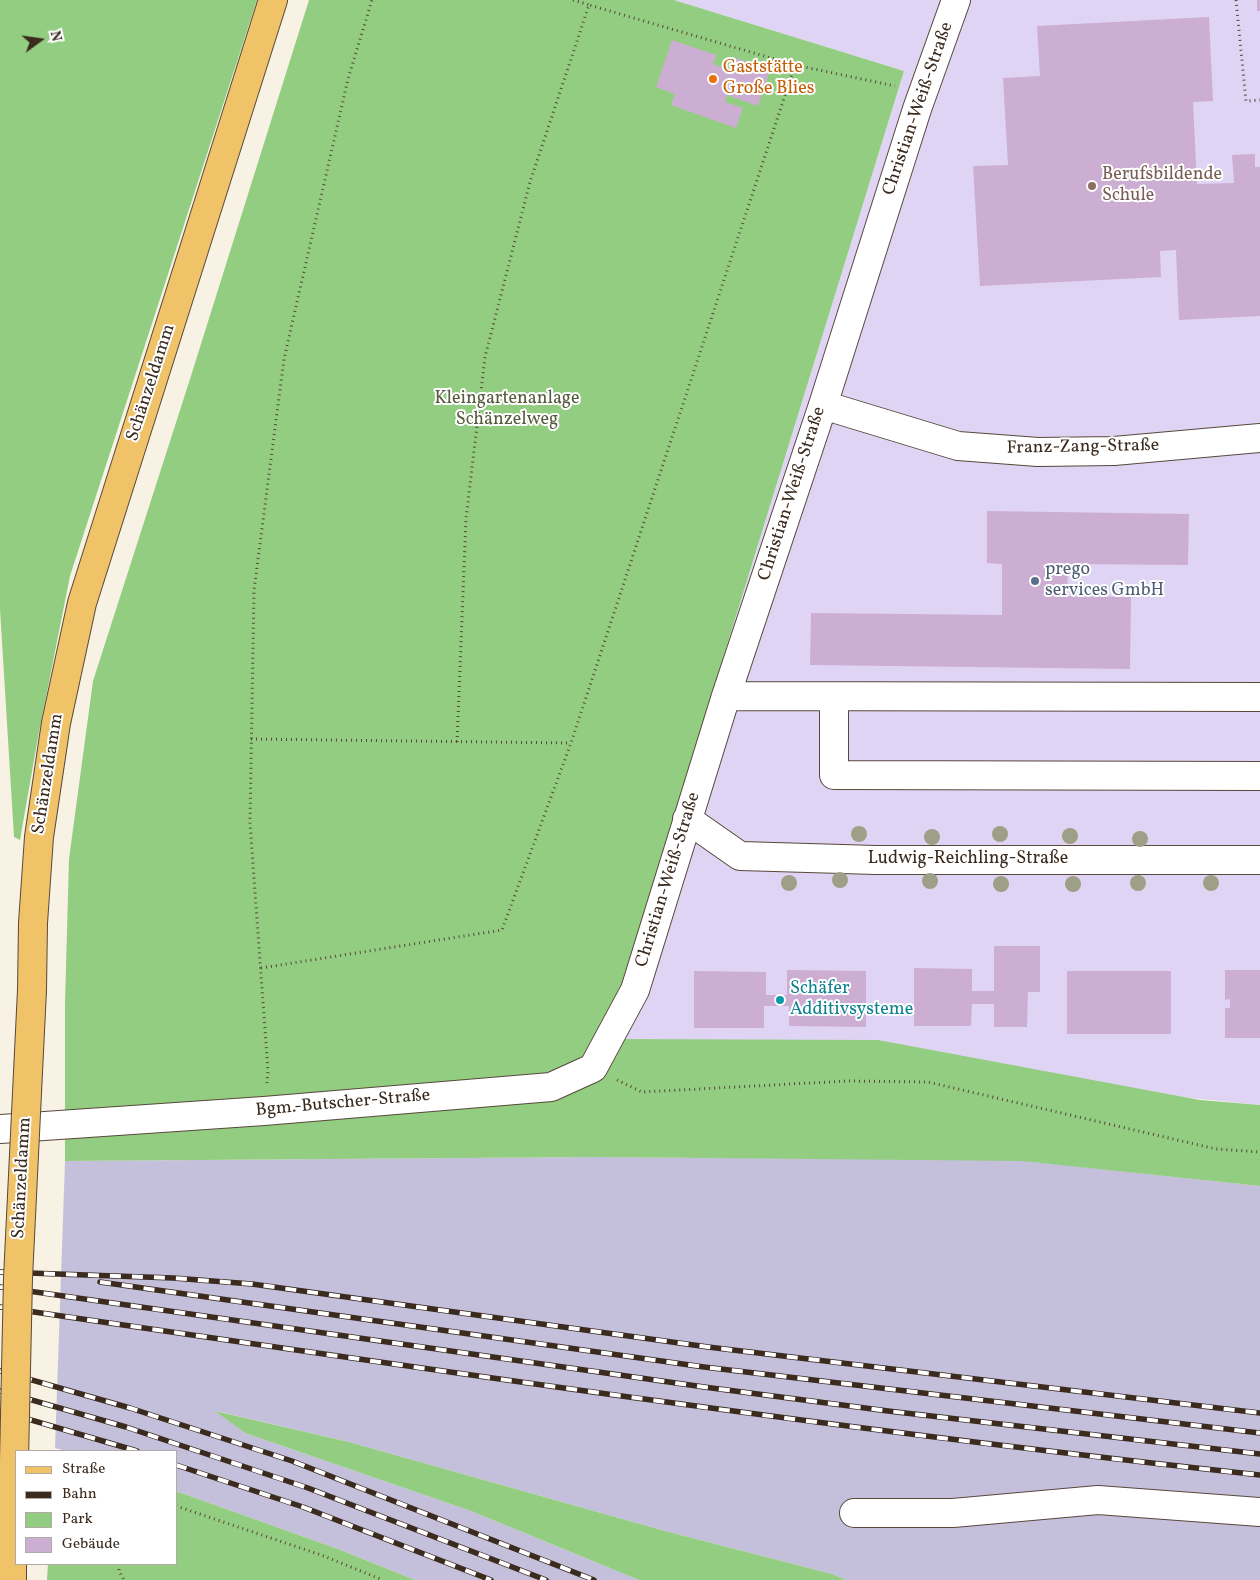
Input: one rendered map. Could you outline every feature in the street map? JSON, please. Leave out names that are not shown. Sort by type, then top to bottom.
[{"type":"main road","name":"Schänzeldamm","points":[[12,1580],[18,1278],[32,990],[32,923],[38,836],[56,723],[82,603],[273,0]]},
{"type":"street","name":"Christian-Weiß-Straße","points":[[593,1068],[635,990],[726,696],[823,404],[923,92],[956,0]]},
{"type":"street","name":"Franz-Zang-Straße","points":[[823,404],[958,446],[1038,452],[1114,451],[1260,438]]},
{"type":"street","points":[[726,696],[1260,697]]},
{"type":"street","points":[[834,697],[834,775],[1260,776]]},
{"type":"street","name":"Ludwig-Reichling-Straße","points":[[687,819],[740,856],[876,860],[1260,860]]},
{"type":"street","name":"Bgm.-Butscher-Straße","points":[[0,1129],[264,1111],[551,1088],[593,1068]]},
{"type":"street","points":[[0,1470],[15,1472]]},
{"type":"street","points":[[854,1513],[953,1513],[1098,1500],[1260,1512]]},
{"type":"path","points":[[268,1071],[250,823],[254,590],[284,359],[348,79],[372,0]]},
{"type":"path","points":[[573,0],[795,65],[923,92]]},
{"type":"path","points":[[1236,0],[1246,101],[1260,100]]},
{"type":"path","points":[[457,742],[466,519],[485,357],[530,182],[589,5]]},
{"type":"path","points":[[261,968],[502,930],[571,743],[795,65]]},
{"type":"path","points":[[251,739],[571,743]]},
{"type":"path","points":[[593,1068],[642,1092],[847,1081],[928,1082],[1216,1149],[1260,1152]]},
{"type":"path","points":[[178,1507],[322,1556],[383,1580]]},
{"type":"path","points":[[119,1565],[119,1571],[124,1580]]},
{"type":"shaded area","points":[[674,0],[1260,0],[1260,1105],[616,1039],[617,1002],[904,71]]},
{"type":"shaded area","points":[[597,1157],[1018,1160],[1260,1186],[1260,1580],[846,1580],[832,1574],[665,1531],[349,1442],[216,1411],[245,1433],[471,1511],[639,1580],[415,1580],[338,1549],[178,1492],[178,1450],[62,1450],[55,1448],[65,1161]]},
{"type":"green space","points":[[0,0],[257,0],[70,576],[20,840],[14,837],[0,609]]},
{"type":"green space","name":"Kleingartenanlage Schänzelweg","points":[[309,0],[674,0],[904,71],[617,1002],[616,1039],[878,1040],[1200,1100],[1260,1105],[1260,1186],[1022,1161],[597,1157],[65,1161],[65,1003],[69,859],[93,681]]},
{"type":"green space","points":[[215,1411],[349,1442],[665,1531],[832,1574],[846,1580],[639,1580],[471,1511],[245,1433]]},
{"type":"green space","points":[[178,1492],[338,1549],[415,1580],[47,1580],[48,1565],[178,1565]]},
{"type":"building","points":[[1257,0],[1260,0],[1260,11],[1257,11]]},
{"type":"building","points":[[1209,17],[1213,101],[1193,102],[1197,184],[1234,183],[1232,155],[1255,154],[1255,167],[1260,167],[1260,316],[1179,320],[1176,250],[1160,251],[1161,277],[980,286],[973,166],[1008,165],[1003,78],[1040,76],[1037,26]]},
{"type":"building","name":"Gaststätte Große Blies","points":[[672,40],[716,55],[713,64],[732,71],[736,58],[770,70],[758,106],[727,95],[725,102],[743,108],[736,128],[671,105],[675,94],[656,87]]},
{"type":"building","name":"prego services GmbH","points":[[987,511],[1189,514],[1188,565],[1068,564],[1067,596],[1131,597],[1130,669],[810,665],[811,613],[1002,615],[1002,564],[987,563]]},
{"type":"building","points":[[994,946],[1040,946],[1040,992],[1028,992],[1027,1027],[994,1027],[994,1004],[972,1004],[971,1026],[914,1026],[914,968],[972,969],[972,991],[994,991]]},
{"type":"building","name":"Schäfer Additivsysteme","points":[[787,970],[866,971],[866,1027],[789,1026],[789,1006],[764,1006],[764,1028],[694,1028],[694,971],[766,972],[766,995],[787,995]]},
{"type":"building","points":[[1225,970],[1260,970],[1260,1038],[1225,1038],[1225,1008],[1230,1008],[1230,999],[1225,1000]]},
{"type":"building","points":[[1067,971],[1171,971],[1171,1034],[1067,1034]]},
{"type":"railway","points":[[0,1272],[173,1278],[252,1284],[708,1347],[1260,1413]]},
{"type":"railway","points":[[100,1282],[704,1367],[1260,1433]]},
{"type":"railway","points":[[0,1287],[704,1387],[888,1411],[1260,1454]]},
{"type":"railway","points":[[0,1307],[629,1397],[944,1438],[1260,1475]]},
{"type":"railway","points":[[0,1371],[130,1408],[292,1461],[594,1580]]},
{"type":"railway","points":[[0,1391],[126,1427],[308,1488],[546,1580]]},
{"type":"railway","points":[[0,1411],[134,1450]]},
{"type":"railway","points":[[178,1466],[303,1507],[491,1580]]},
{"type":"place","name":"Gaststätte Große Blies","points":[[713,79]]},
{"type":"place","name":"Berufsbildende Schule","points":[[1092,186]]},
{"type":"place","name":"prego services GmbH","points":[[1035,581]]},
{"type":"place","name":"Schäfer Additivsysteme","points":[[780,1000]]}]
